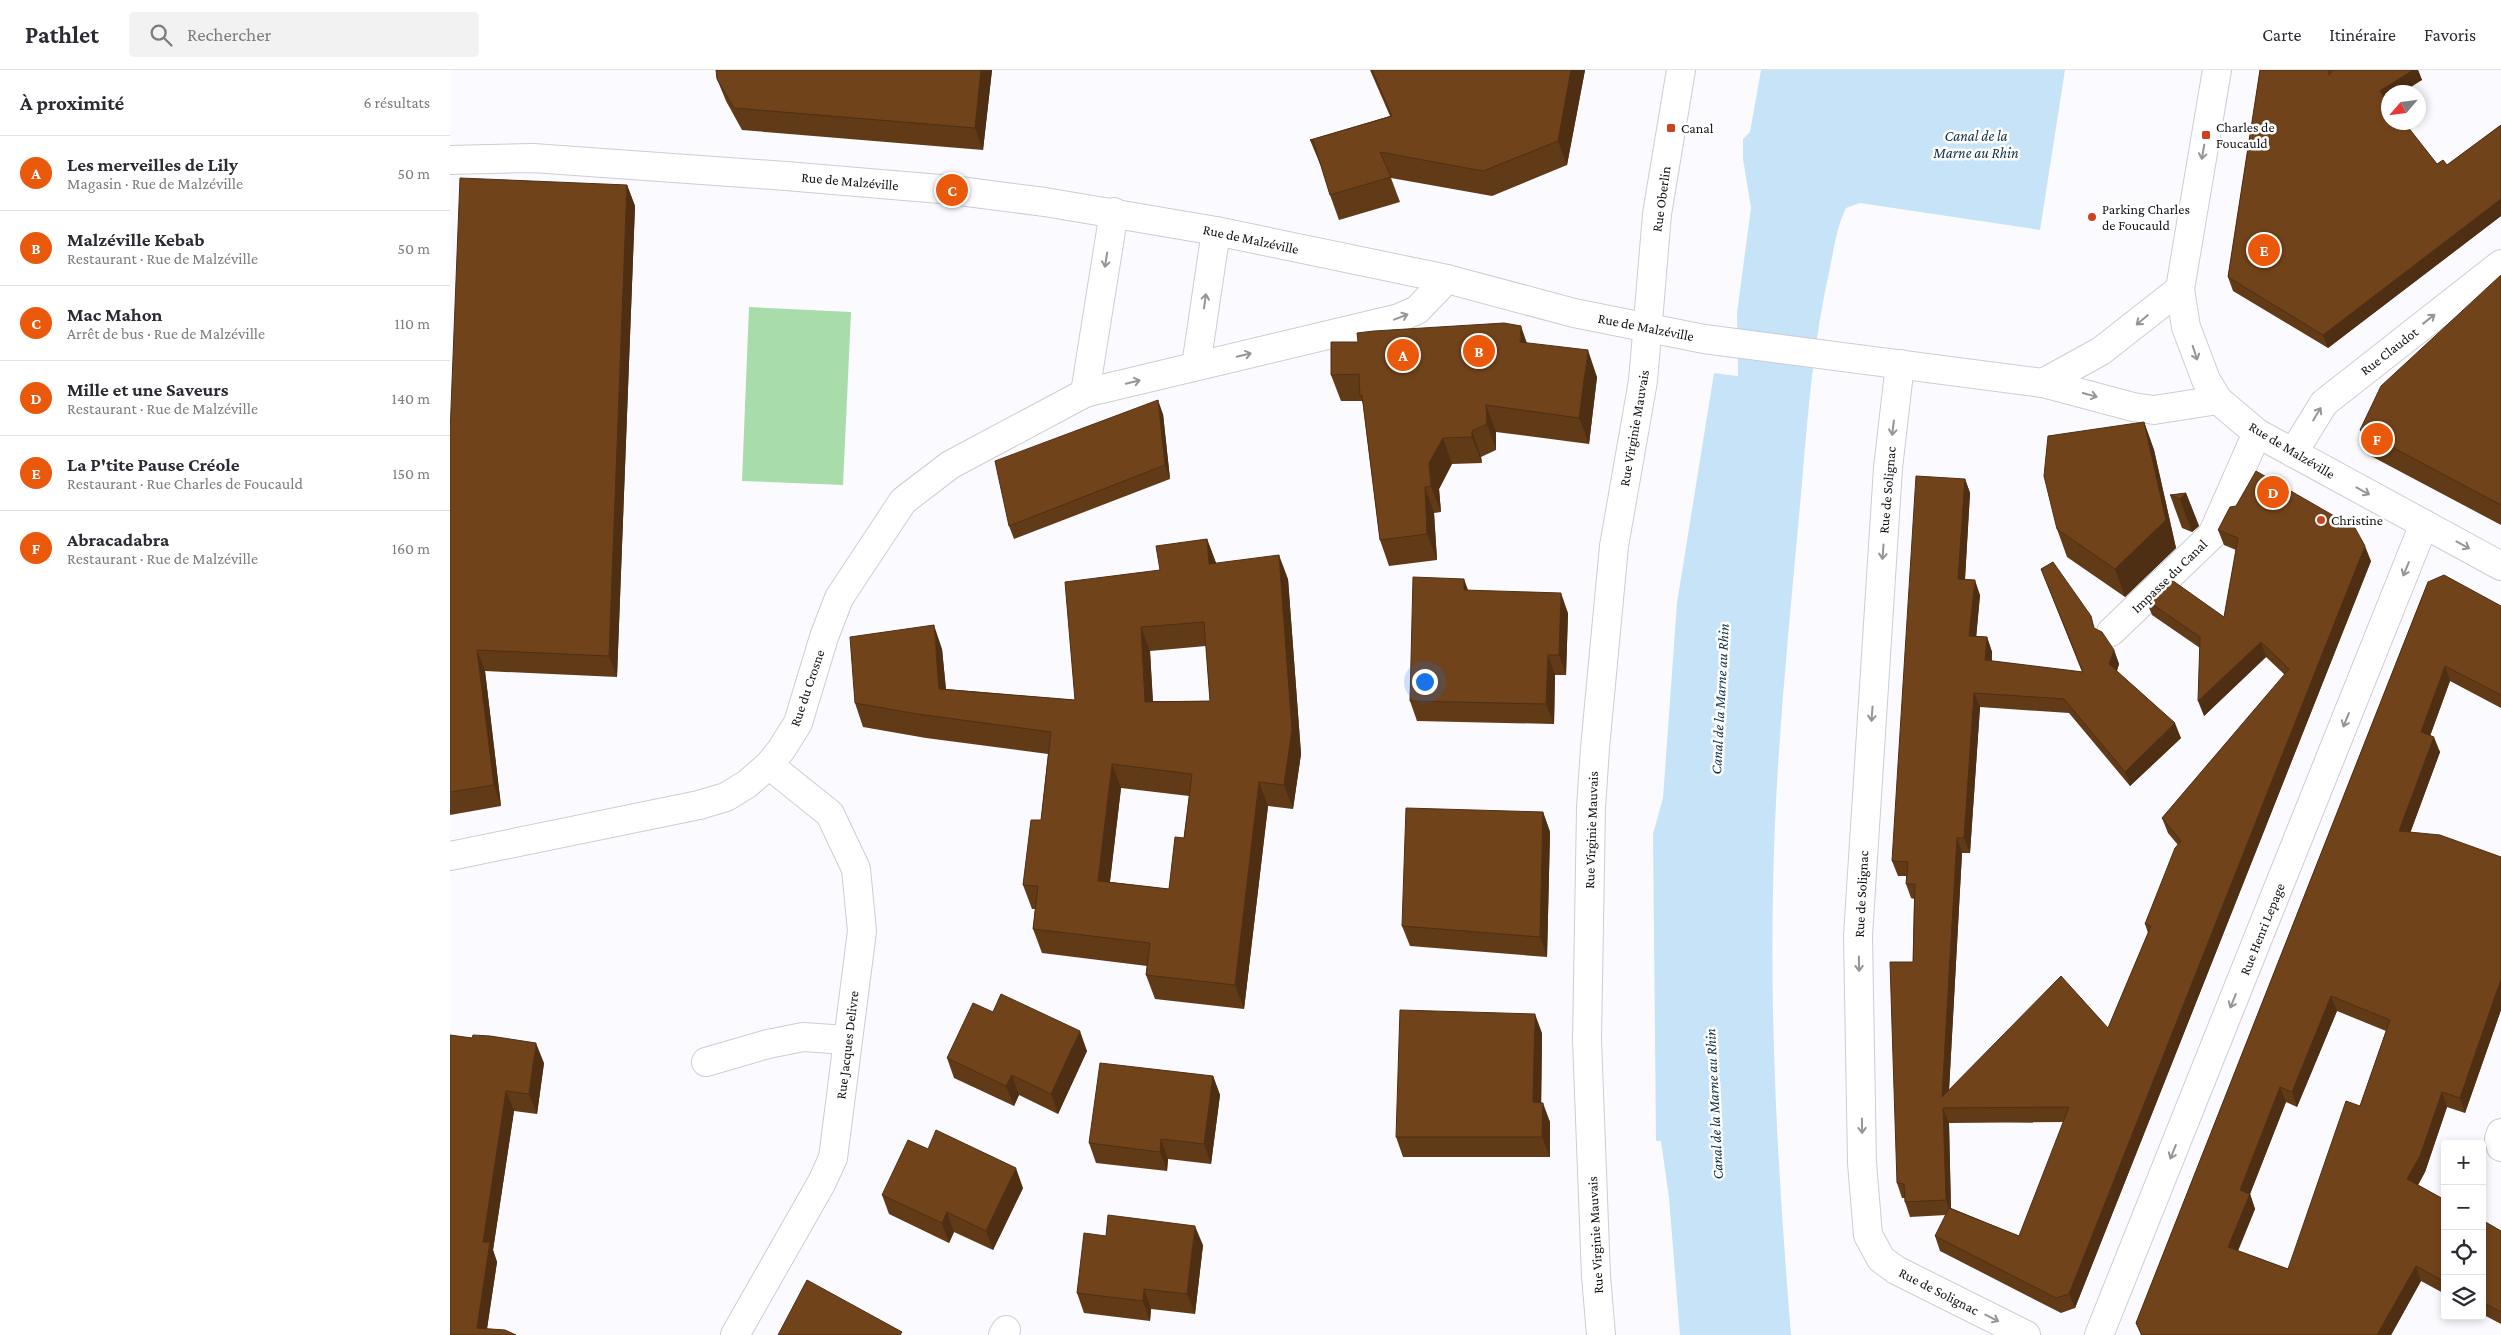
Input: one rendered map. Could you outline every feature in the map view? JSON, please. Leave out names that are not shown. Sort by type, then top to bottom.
[{"type":"street","name":"Rue Oberlin","points":[[1648,328],[1657,214],[1681,70]]},
{"type":"street","points":[[2217,70],[2180,289],[2186,327],[2198,362],[2218,400]]},
{"type":"street","name":"Rue de Malzéville","points":[[451,155],[533,158],[952,190],[1114,212],[1447,279],[1574,313],[1648,328],[1734,342],[2043,383],[2132,407],[2154,410],[2218,400],[2257,432],[2501,566]]},
{"type":"street","points":[[1085,394],[1114,212]]},
{"type":"street","points":[[1196,366],[1216,231]]},
{"type":"street","name":"Rue Claudot","points":[[2293,453],[2324,403],[2501,264]]},
{"type":"street","name":"Rue du Crosne","points":[[450,856],[700,805],[726,797],[747,784],[768,765],[798,723],[824,637],[839,598],[903,501],[950,465],[1085,394],[1399,318],[1417,310],[1447,279]]},
{"type":"street","points":[[2043,383],[2101,351],[2180,289]]},
{"type":"street","name":"Rue Virginie Mauvais","points":[[1601,1335],[1596,1276],[1587,1040],[1591,808],[1614,546],[1643,381],[1648,328]]},
{"type":"street","name":"Rue de Solignac","points":[[1900,364],[1888,468],[1858,936],[1862,1163],[1868,1234],[1882,1259],[1896,1270],[2026,1335]]},
{"type":"street","name":"Impasse du Canal","points":[[2111,632],[2212,535],[2257,432]]},
{"type":"street","name":"Rue Henri Lepage","points":[[2099,1335],[2424,524]]},
{"type":"street","name":"Rue Jacques Delivre","points":[[735,1335],[822,1182],[833,1158],[862,931],[856,869],[830,814],[768,765]]},
{"type":"street","points":[[706,1062],[768,1044],[802,1037],[847,1040]]},
{"type":"street","points":[[2501,1133],[2499,1138],[2501,1147]]},
{"type":"green space","points":[[749,307],[851,312],[843,485],[742,481]]},
{"type":"water","name":"Canal de la Marne au Rhin","points":[[1761,70],[2065,70],[2040,230],[1860,203],[1846,208],[1840,222],[1824,294],[1809,402],[1784,687],[1774,840],[1772,947],[1774,1058],[1779,1169],[1791,1335],[1680,1335],[1669,1198],[1661,1141],[1656,1141],[1653,834],[1663,798],[1677,603],[1714,373],[1738,376],[1737,313],[1751,208],[1743,159],[1743,139],[1750,132]]},
{"type":"building","points":[[716,70],[981,70],[975,128],[734,108],[717,79]]},
{"type":"building","points":[[1372,70],[1571,70],[1558,141],[1483,171],[1380,152],[1391,177],[1330,195],[1313,140],[1310,140],[1392,116]]},
{"type":"building","points":[[2260,70],[2329,70],[2329,75],[2333,70],[2413,70],[2389,85],[2381,85],[2381,130],[2410,130],[2437,164],[2443,160],[2447,165],[2501,125],[2501,199],[2323,335],[2228,277]]},
{"type":"building","points":[[460,178],[627,185],[609,656],[477,650],[494,785],[450,792],[450,434]]},
{"type":"building","points":[[2501,275],[2501,505],[2360,430],[2381,386]]},
{"type":"building","points":[[1504,323],[1521,326],[1520,342],[1588,350],[1579,418],[1486,405],[1487,424],[1472,431],[1472,437],[1443,438],[1429,463],[1431,486],[1425,487],[1427,534],[1380,540],[1362,395],[1360,396],[1359,374],[1331,375],[1331,342],[1358,342],[1357,333],[1374,331]]},
{"type":"building","points":[[1158,400],[1165,465],[1009,526],[995,461]]},
{"type":"building","points":[[2144,422],[2166,520],[2115,569],[2057,529],[2044,476],[2048,436]]},
{"type":"building","points":[[2256,471],[2355,528],[2365,546],[2069,1294],[2056,1298],[1935,1236],[1949,1208],[2019,1236],[2069,1107],[1943,1108],[1946,1200],[1905,1202],[1904,1184],[1897,1183],[1890,962],[1913,962],[1915,884],[1906,884],[1908,862],[1892,861],[1916,476],[1965,479],[1958,579],[1975,580],[1969,636],[1987,637],[1985,660],[2083,672],[2041,569],[2053,562],[2091,616],[2094,628],[2102,632],[2114,650],[2109,664],[2175,723],[2125,772],[2064,699],[1974,693],[1964,838],[1957,838],[1942,1097],[2061,976],[2108,1028],[2151,926],[2145,924],[2175,848],[2181,841],[2162,818],[2289,669],[2261,642],[2198,701],[2200,637],[2146,600],[2169,578],[2224,617],[2238,538],[2218,530],[2230,507],[2236,506]]},
{"type":"building","points":[[2186,493],[2180,499],[2170,495]]},
{"type":"building","points":[[1207,539],[1209,564],[1279,555],[1292,730],[1284,785],[1259,782],[1235,985],[1146,975],[1150,943],[1033,929],[1038,886],[1023,885],[1031,820],[1041,820],[1051,732],[917,714],[855,703],[850,637],[934,625],[939,689],[1075,700],[1065,582],[1160,570],[1156,546]],"holes":[[[1204,622],[1210,701],[1145,702],[1141,627]],[[1112,764],[1192,774],[1184,838],[1175,837],[1169,889],[1098,881]]]},
{"type":"building","points":[[2444,575],[2501,606],[2501,695],[2445,666],[2421,732],[2434,737],[2399,831],[2440,835],[2501,857],[2501,979],[2460,1098],[2442,1092],[2420,1156],[2407,1179],[2441,1198],[2441,1280],[2416,1266],[2377,1335],[2142,1335],[2136,1323],[2428,582]],"holes":[[[2331,996],[2390,1020],[2360,1106],[2346,1101],[2288,1269],[2228,1247],[2250,1194],[2240,1190],[2280,1087],[2292,1092]]]},
{"type":"building","points":[[1413,577],[1464,579],[1464,590],[1561,593],[1559,655],[1548,655],[1546,704],[1410,701]]},
{"type":"building","points":[[1406,808],[1543,812],[1540,937],[1402,926]]},
{"type":"building","points":[[1001,994],[1080,1031],[1051,1094],[1012,1075],[1006,1086],[947,1058],[973,1003],[993,1012]]},
{"type":"building","points":[[1400,1010],[1535,1014],[1533,1102],[1543,1103],[1542,1137],[1396,1137]]},
{"type":"building","points":[[450,1035],[472,1038],[473,1035],[490,1036],[536,1043],[529,1094],[506,1091],[483,1242],[490,1242],[477,1328],[505,1330],[516,1335],[450,1335]]},
{"type":"building","points":[[1100,1063],[1213,1076],[1204,1144],[1161,1139],[1160,1152],[1089,1143]]},
{"type":"building","points":[[936,1130],[1016,1168],[986,1231],[947,1212],[942,1223],[882,1195],[908,1140],[928,1149]]},
{"type":"building","points":[[1108,1215],[1195,1226],[1187,1294],[1144,1289],[1143,1301],[1077,1293],[1084,1233],[1106,1236]]},
{"type":"building","points":[[2486,1222],[2501,1231],[2501,1312],[2486,1304]]},
{"type":"building","points":[[807,1280],[902,1332],[900,1335],[778,1335]]},
{"type":"place","name":"Canal","points":[[1671,128]]},
{"type":"place","name":"Charles de Foucauld","points":[[2206,135]]},
{"type":"place","name":"Mac Mahon","points":[[952,190]]},
{"type":"place","name":"Parking Charles de Foucauld","points":[[2092,217]]},
{"type":"place","name":"La P'tite Pause Créole","points":[[2264,250]]},
{"type":"place","name":"Malzéville Kebab","points":[[1479,351]]},
{"type":"place","name":"Les merveilles de Lily","points":[[1403,355]]},
{"type":"place","name":"Abracadabra","points":[[2377,439]]},
{"type":"place","name":"Mille et une Saveurs","points":[[2273,492]]},
{"type":"place","name":"Christine","points":[[2321,520]]}]
